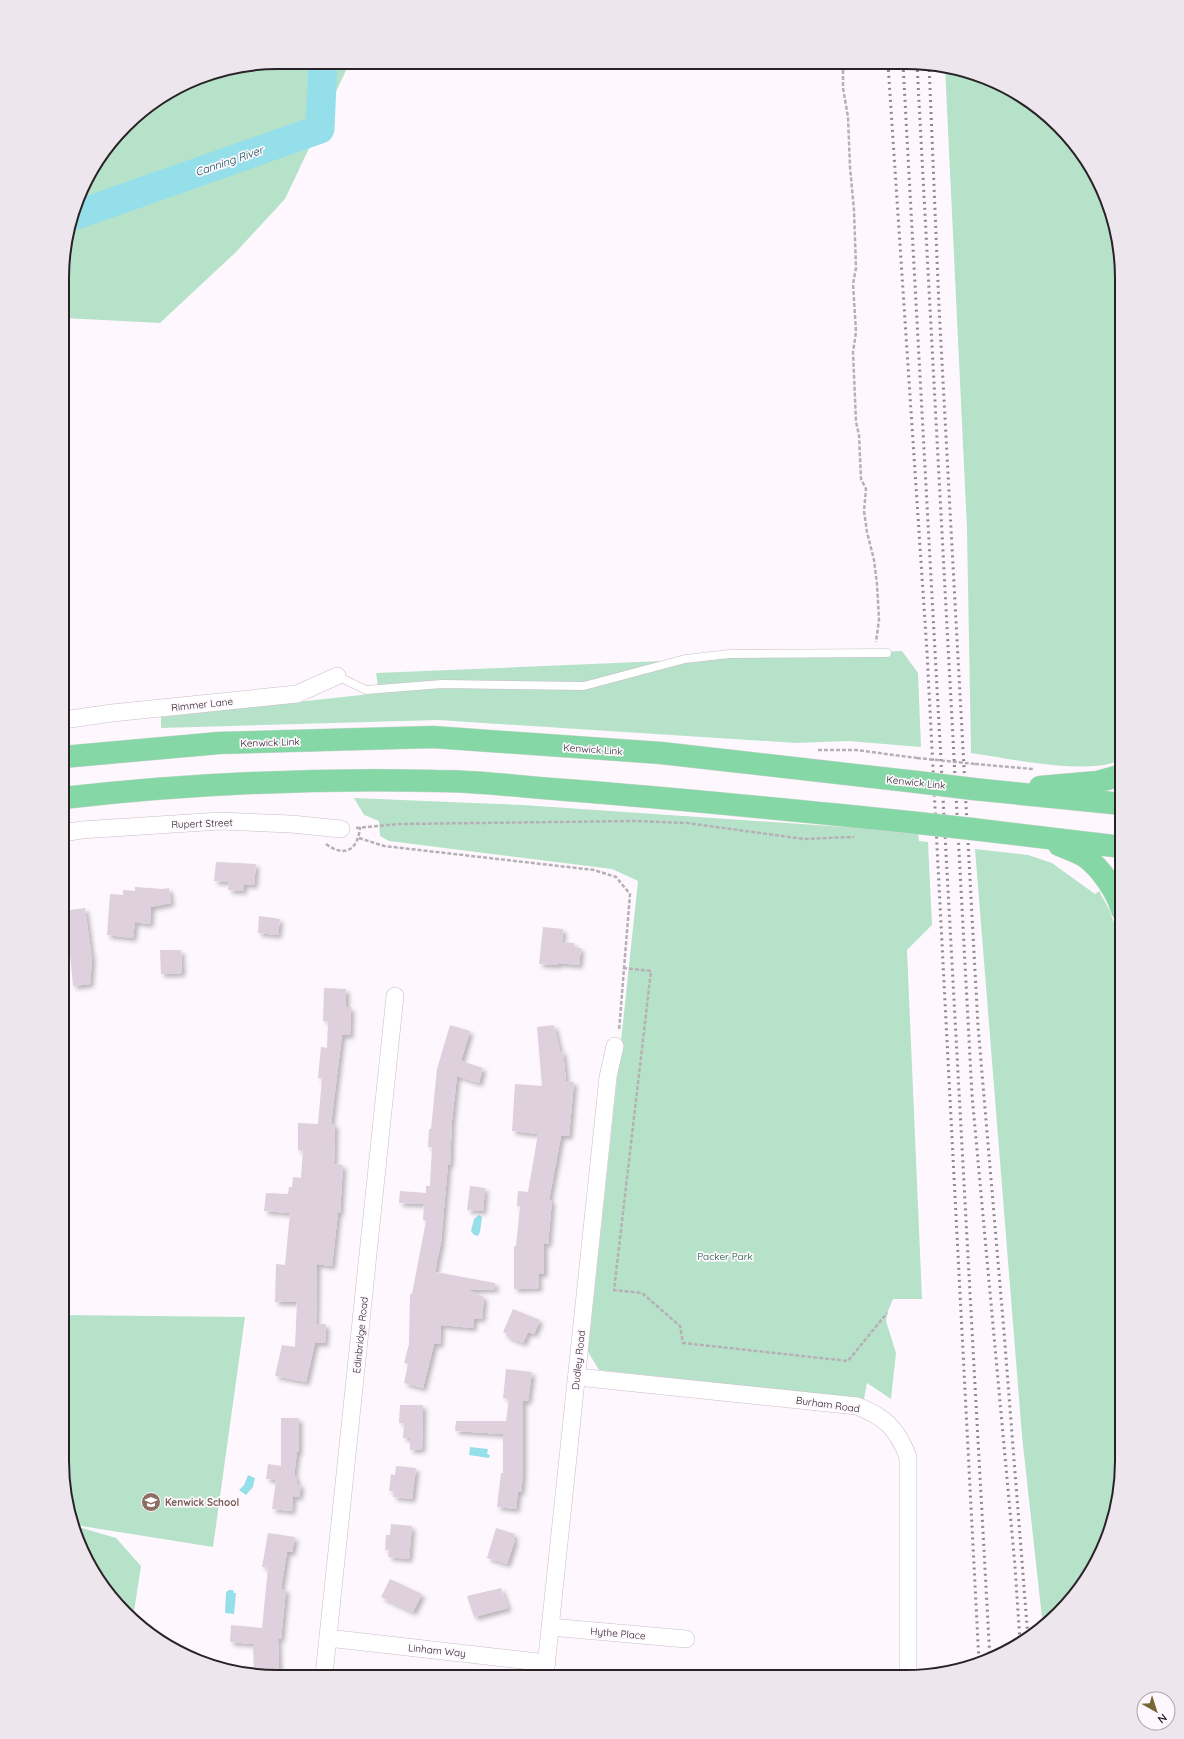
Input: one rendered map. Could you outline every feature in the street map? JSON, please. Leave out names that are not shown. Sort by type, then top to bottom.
[{"type":"highway","name":"Kenwick Link","points":[[69,756],[219,743],[434,737],[661,753],[982,790],[1115,803]]},
{"type":"highway","points":[[982,790],[1097,782],[1115,777]]},
{"type":"highway","points":[[69,797],[104,793],[269,782],[326,780],[440,780],[635,796],[918,823],[1040,836],[1115,846]]},
{"type":"highway","points":[[1040,836],[1086,858],[1096,867],[1111,887],[1115,895]]},
{"type":"street","name":"Rimmer Lane","points":[[69,719],[112,713],[297,694],[337,676]]},
{"type":"street","name":"Rupert Street","points":[[69,832],[220,822],[291,824],[341,830]]},
{"type":"street","name":"Edinbridge Road","points":[[325,1670],[395,996]]},
{"type":"street","name":"Dudley Road","points":[[546,1669],[608,1077],[616,1046]]},
{"type":"street","name":"Burham Road","points":[[577,1377],[856,1406],[876,1414],[891,1425],[902,1440],[908,1457],[908,1670]]},
{"type":"street","name":"Hythe Place","points":[[550,1627],[686,1639]]},
{"type":"street","name":"Linham Way","points":[[328,1638],[546,1669]]},
{"type":"lane","points":[[337,676],[366,690],[442,684],[584,686],[684,659],[729,654],[887,653]]},
{"type":"path","points":[[844,69],[843,88],[848,117],[850,167],[854,210],[856,268],[853,284],[856,332],[853,352],[856,422],[859,435],[861,479],[866,488],[864,511],[866,532],[874,560],[877,584],[879,620],[875,653]]},
{"type":"path","points":[[917,758],[975,764]]},
{"type":"path","points":[[341,830],[399,824],[635,821],[687,823],[804,839],[856,837]]},
{"type":"path","points":[[359,838],[384,846],[594,870],[616,877],[630,894],[619,1027],[616,1046]]},
{"type":"path","points":[[623,968],[651,971],[614,1290],[642,1293],[680,1326],[683,1343],[848,1361],[887,1313]]},
{"type":"green space","points":[[265,69],[347,69],[285,199],[236,252],[160,323],[69,318],[69,265],[76,224],[85,198],[97,174],[112,151],[130,130],[162,104],[198,85],[211,80],[237,73]]},
{"type":"green space","points":[[945,73],[973,80],[1010,97],[1033,112],[1054,130],[1072,151],[1087,174],[1099,198],[1108,224],[1115,265],[1115,762],[1108,764],[1090,766],[1048,765],[971,753],[967,529]]},
{"type":"green space","points":[[902,651],[918,673],[921,747],[848,741],[796,743],[438,720],[161,728],[161,717],[379,693],[376,673]]},
{"type":"green space","name":"Packer Park","points":[[354,798],[523,805],[918,832],[919,841],[928,842],[932,925],[907,950],[922,1299],[893,1299],[888,1311],[886,1321],[896,1353],[891,1399],[867,1383],[864,1399],[599,1370],[588,1352],[638,881],[612,869],[389,841],[380,836],[379,821],[364,815]]},
{"type":"green space","points":[[975,849],[1028,855],[1052,863],[1095,894],[1099,891],[1109,909],[1115,926],[1115,1474],[1111,1502],[1104,1528],[1087,1565],[1080,1577],[1063,1599],[1042,1619],[1022,1436]]},
{"type":"green space","name":"Kenwick School","points":[[69,1315],[245,1317],[213,1547],[79,1526],[73,1502],[69,1474]]},
{"type":"green space","points":[[80,1527],[116,1538],[141,1566],[134,1612],[104,1577],[85,1541]]},
{"type":"water","points":[[479,1215],[482,1217],[478,1236],[474,1235],[471,1231],[474,1219]]},
{"type":"water","points":[[470,1447],[488,1449],[487,1454],[490,1455],[489,1458],[469,1455]]},
{"type":"water","points":[[248,1475],[255,1478],[253,1487],[246,1495],[239,1490],[244,1485]]},
{"type":"water","points":[[233,1590],[234,1593],[236,1593],[234,1614],[225,1613],[226,1592]]},
{"type":"building","points":[[216,862],[256,864],[254,885],[244,884],[243,891],[228,890],[229,882],[214,881]]},
{"type":"building","points":[[135,887],[162,889],[169,888],[171,903],[151,907],[150,924],[135,922],[133,938],[107,935],[110,894],[123,895],[123,890],[135,891]]},
{"type":"building","points":[[85,908],[92,960],[90,984],[73,986],[69,943],[69,910]]},
{"type":"building","points":[[259,916],[280,919],[278,935],[258,933]]},
{"type":"building","points":[[543,927],[563,929],[562,942],[574,943],[574,947],[581,948],[579,965],[558,963],[558,965],[539,964]]},
{"type":"building","points":[[160,950],[181,950],[182,973],[161,974]]},
{"type":"building","points":[[324,988],[346,989],[346,1007],[351,1007],[350,1035],[342,1035],[331,1124],[335,1124],[334,1164],[343,1165],[340,1213],[338,1212],[332,1266],[317,1264],[316,1324],[326,1324],[325,1343],[315,1343],[306,1382],[275,1376],[282,1345],[295,1347],[297,1302],[275,1302],[276,1264],[285,1265],[290,1213],[264,1211],[266,1193],[288,1194],[289,1187],[292,1187],[293,1177],[301,1178],[303,1150],[298,1150],[298,1123],[318,1124],[322,1078],[318,1078],[321,1047],[327,1048],[328,1021],[323,1021]]},
{"type":"building","points":[[450,1025],[470,1031],[461,1061],[483,1068],[479,1083],[457,1076],[452,1120],[450,1165],[448,1164],[441,1242],[435,1272],[495,1283],[495,1289],[468,1290],[484,1297],[482,1319],[474,1318],[473,1328],[441,1325],[440,1344],[434,1344],[423,1388],[404,1383],[408,1364],[404,1363],[409,1344],[410,1294],[412,1294],[426,1221],[423,1220],[424,1204],[399,1203],[400,1191],[426,1193],[426,1186],[430,1186],[432,1147],[428,1147],[429,1129],[431,1129],[437,1069]]},
{"type":"building","points":[[554,1025],[560,1051],[563,1051],[566,1081],[574,1082],[569,1136],[561,1136],[549,1200],[552,1200],[548,1244],[544,1243],[544,1274],[538,1274],[539,1288],[514,1289],[514,1246],[516,1246],[520,1206],[517,1206],[518,1191],[528,1192],[538,1134],[512,1131],[515,1084],[542,1086],[537,1027]]},
{"type":"building","points":[[470,1186],[485,1188],[483,1211],[467,1210]]},
{"type":"building","points":[[513,1309],[540,1320],[534,1334],[528,1332],[523,1343],[506,1336],[507,1334],[503,1332]]},
{"type":"building","points":[[506,1369],[532,1372],[528,1401],[523,1401],[523,1474],[521,1492],[518,1492],[516,1509],[497,1507],[501,1473],[503,1473],[503,1434],[455,1431],[456,1421],[506,1421],[509,1398],[503,1398]]},
{"type":"building","points":[[400,1405],[423,1405],[422,1449],[410,1450],[410,1438],[403,1438],[404,1423],[399,1423]]},
{"type":"building","points":[[281,1418],[299,1418],[299,1452],[297,1452],[294,1476],[297,1477],[296,1484],[301,1484],[299,1497],[293,1496],[292,1511],[272,1509],[276,1480],[266,1479],[268,1464],[281,1466]]},
{"type":"building","points":[[396,1466],[416,1468],[412,1499],[393,1497],[394,1491],[389,1491],[391,1474],[395,1475]]},
{"type":"building","points":[[391,1524],[412,1526],[409,1559],[388,1557],[389,1550],[385,1550],[386,1535],[390,1535]]},
{"type":"building","points":[[496,1528],[515,1534],[513,1539],[515,1540],[507,1564],[487,1558]]},
{"type":"building","points":[[268,1533],[295,1537],[292,1552],[287,1552],[281,1589],[286,1589],[281,1639],[278,1638],[279,1669],[274,1670],[254,1668],[253,1644],[230,1642],[231,1625],[262,1628],[268,1568],[262,1567]]},
{"type":"building","points":[[390,1579],[422,1594],[413,1612],[381,1597]]},
{"type":"building","points":[[501,1588],[508,1608],[474,1617],[467,1596]]},
{"type":"waterway","name":"Canning River","points":[[79,214],[320,129],[323,69]]},
{"type":"railway","points":[[888,69],[927,652],[979,1657]]},
{"type":"railway","points":[[903,69],[990,1652]]},
{"type":"railway","points":[[917,69],[972,1095],[1015,1566],[1020,1636]]},
{"type":"railway","points":[[929,70],[939,307],[978,1026],[1027,1631]]},
{"type":"place","name":"Kenwick School","points":[[151,1502]]}]
